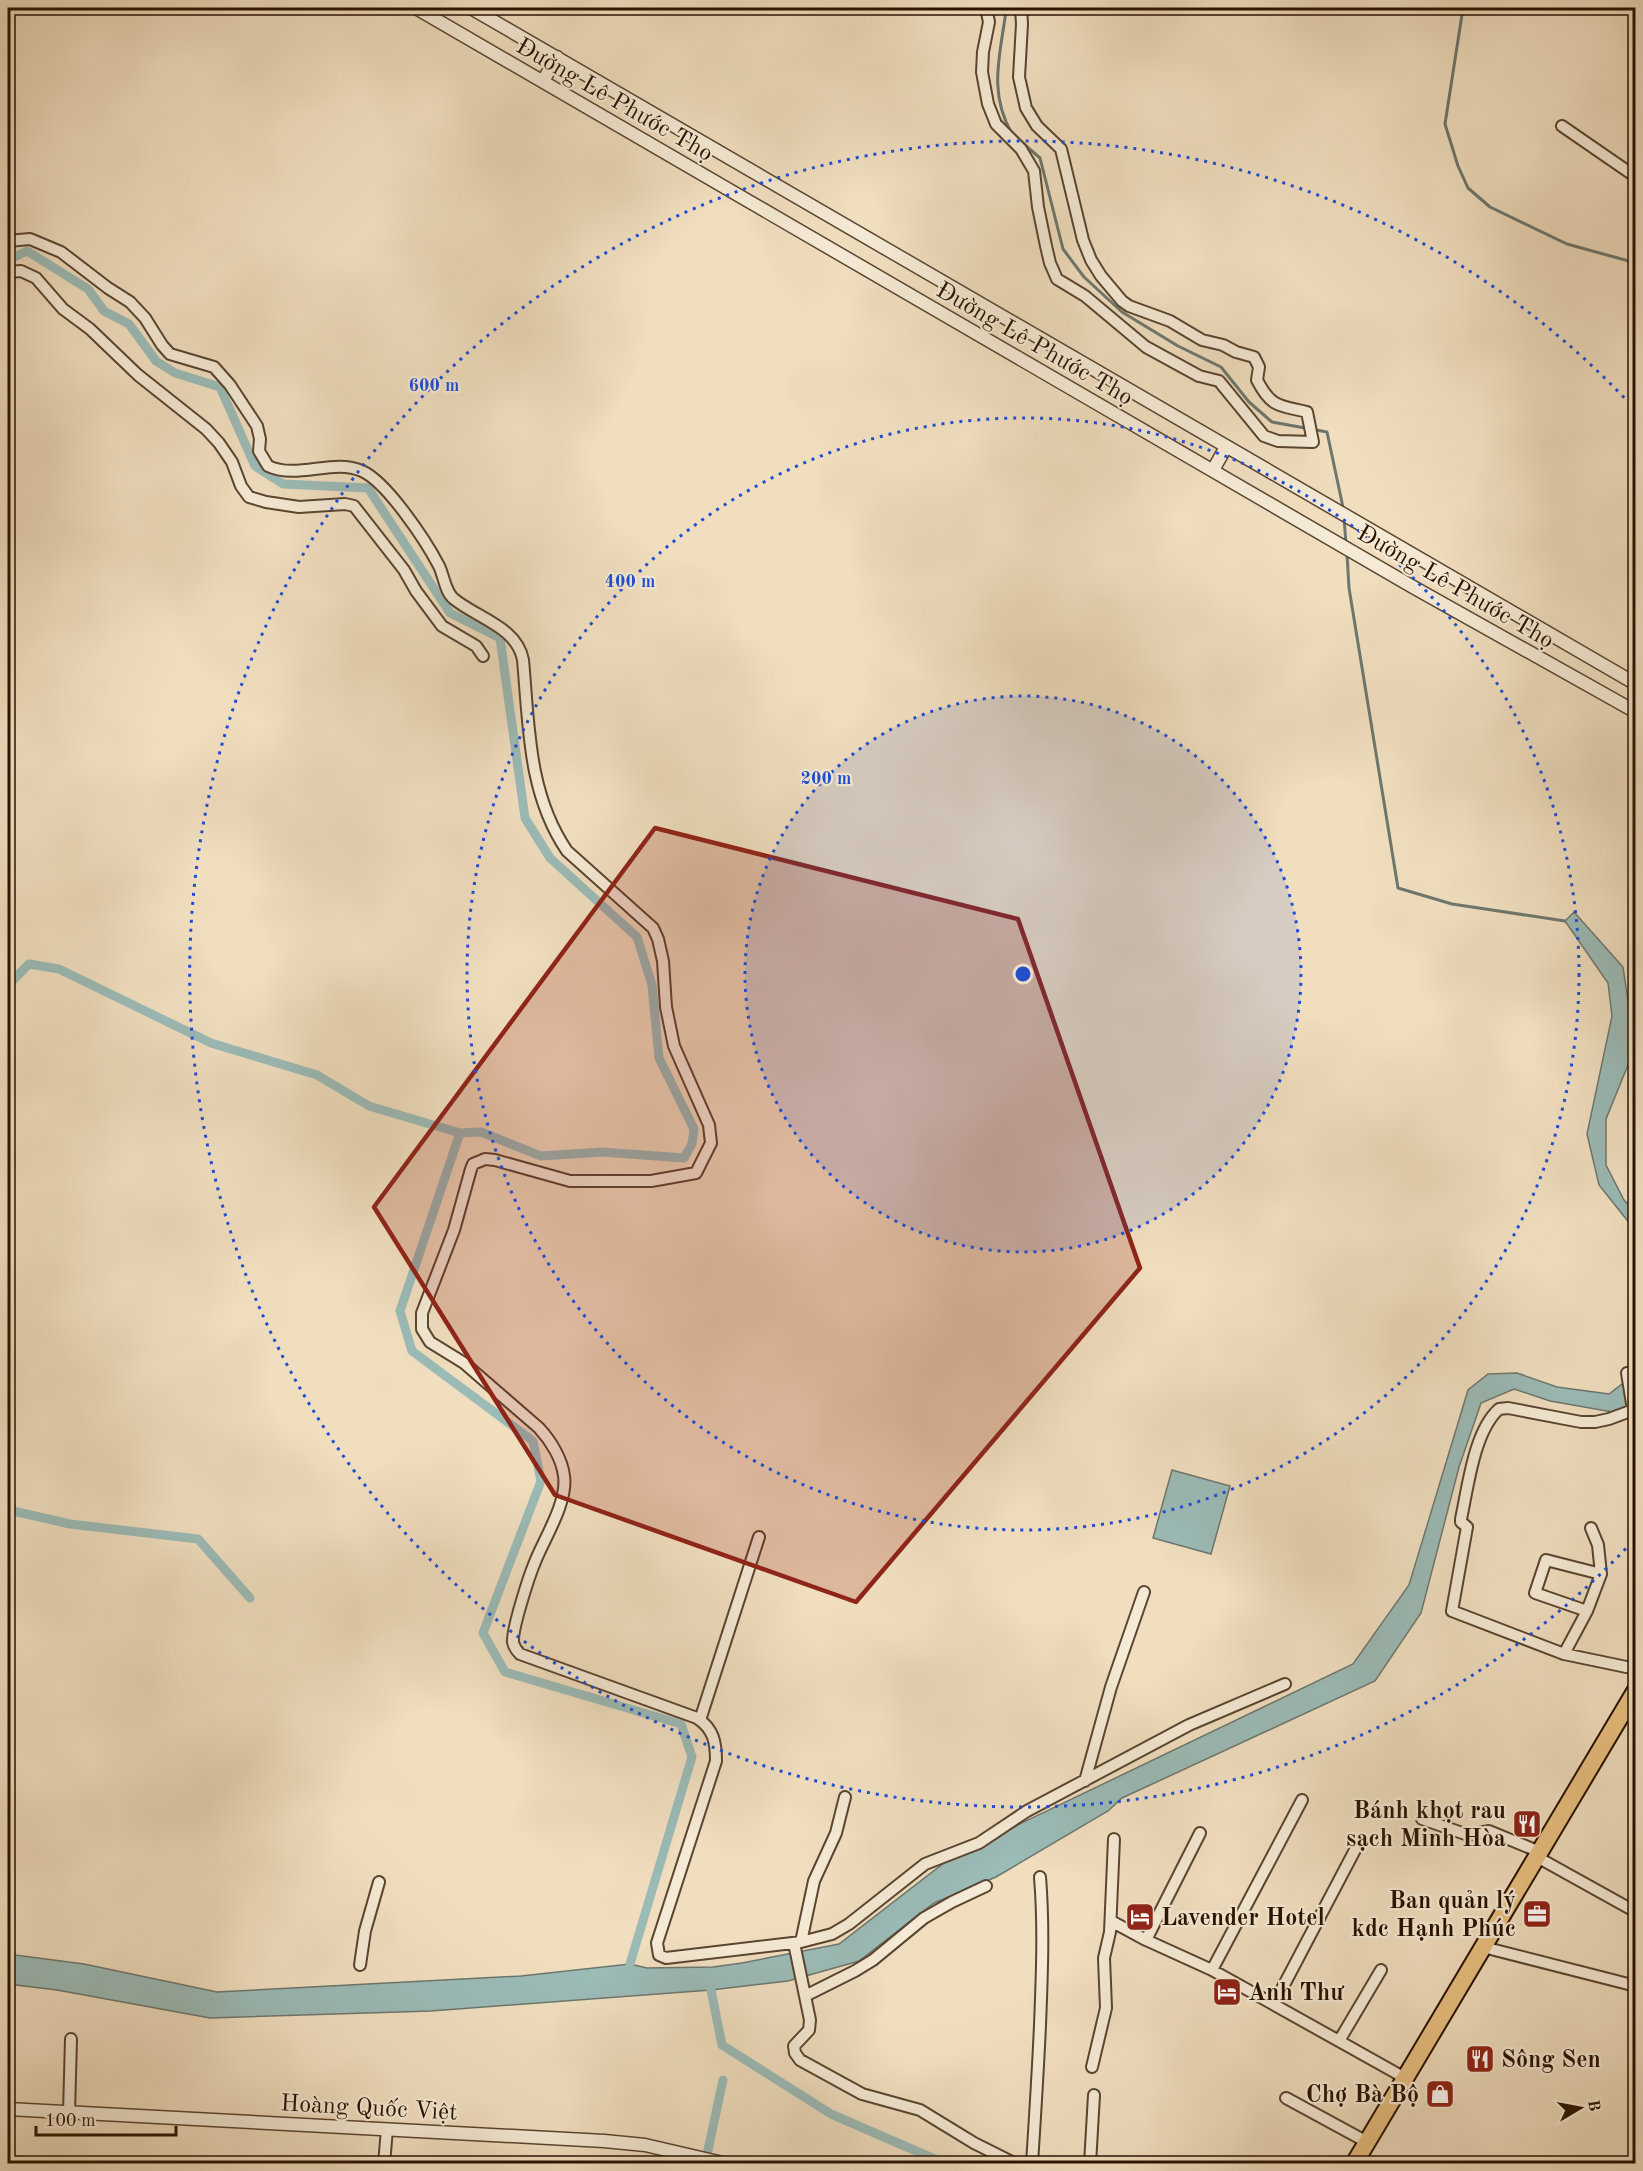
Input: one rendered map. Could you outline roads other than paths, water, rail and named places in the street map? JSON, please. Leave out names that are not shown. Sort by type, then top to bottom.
[{"type":"highway","points":[[1363,2156],[1405,2078],[1635,1690]]},
{"type":"street","name":"Đường Lê Phước Thọ","points":[[416,8],[1413,587],[1635,711]]},
{"type":"street","name":"Đường Lê Phước Thọ","points":[[471,8],[1226,447],[1305,490],[1635,684]]},
{"type":"street","points":[[986,8],[989,22],[982,72],[988,104],[996,124],[1021,148],[1034,171],[1046,246],[1057,279],[1090,300],[1146,347],[1199,376],[1219,381],[1264,436],[1278,441],[1313,442],[1307,412],[1280,407],[1268,396],[1257,380],[1259,367],[1254,357],[1203,340],[1170,321],[1128,306],[1101,276],[1091,260],[1080,232],[1060,149],[1037,126],[1026,108],[1019,76],[1021,8]]},
{"type":"street","points":[[543,81],[557,57]]},
{"type":"street","points":[[1562,126],[1635,177]]},
{"type":"street","points":[[8,241],[30,239],[62,252],[130,302],[145,318],[170,354],[214,367],[230,385],[257,426],[260,439],[259,451],[268,466],[287,471],[350,467],[363,471],[377,480],[429,549],[453,599],[490,620],[517,643],[522,652],[533,770],[538,792],[547,811],[567,851],[653,928],[658,939],[663,961],[666,1007],[674,1046],[710,1125],[711,1143],[696,1173],[651,1181],[570,1180],[495,1160],[485,1159],[473,1164],[454,1230],[422,1313],[422,1329],[430,1342],[464,1363],[539,1428],[548,1438],[564,1476],[565,1485],[556,1517],[534,1566],[513,1635],[516,1650],[519,1654],[700,1720],[707,1725],[713,1736],[716,1745],[716,1761],[657,1943],[659,1955],[666,1958],[796,1945],[832,1934],[849,1924],[918,1868],[979,1842],[1027,1811],[1189,1725],[1285,1684]]},
{"type":"street","points":[[8,269],[36,278],[63,309],[90,329],[148,384],[206,429],[232,462],[241,486],[249,497],[299,507],[345,504],[354,506],[404,570],[416,591],[442,626],[476,646],[483,656]]},
{"type":"street","points":[[1213,470],[1226,447]]},
{"type":"street","points":[[1627,1373],[1634,1407],[1595,1422],[1581,1422],[1508,1408],[1499,1409],[1490,1419],[1478,1447],[1461,1519],[1467,1527],[1452,1611],[1564,1654],[1635,1669]]},
{"type":"street","points":[[1564,1654],[1587,1611],[1601,1574],[1598,1545],[1591,1528]]},
{"type":"street","points":[[700,1720],[759,1537]]},
{"type":"street","points":[[1587,1611],[1535,1593],[1546,1560],[1601,1574]]},
{"type":"street","points":[[1085,1781],[1111,1687],[1144,1592]]},
{"type":"street","points":[[845,1797],[836,1833],[814,1881],[796,1945],[810,2025],[806,2034],[795,2043],[794,2049],[805,2065],[862,2094],[920,2110],[974,2143],[1016,2163]]},
{"type":"street","points":[[1212,1970],[1302,1800]]},
{"type":"street","points":[[1422,1819],[1468,1835],[1489,1831],[1539,1854],[1635,1912]]},
{"type":"street","points":[[1146,1940],[1200,1833]]},
{"type":"street","points":[[1092,2067],[1106,2008],[1104,1958],[1111,1921],[1114,1839]]},
{"type":"street","points":[[1274,2004],[1356,1848]]},
{"type":"street","points":[[1032,2163],[1042,1982],[1040,1877]]},
{"type":"street","points":[[360,1965],[365,1931],[379,1882]]},
{"type":"street","points":[[804,1993],[855,1971],[873,1960],[924,1918],[986,1887]]},
{"type":"street","points":[[1111,1921],[1146,1940],[1212,1970],[1405,2078]]},
{"type":"street","points":[[1483,1947],[1635,1986]]},
{"type":"street","points":[[1339,2041],[1381,1970]]},
{"type":"street","points":[[69,2113],[71,2039]]},
{"type":"street","points":[[1090,2163],[1094,2095]]},
{"type":"street","points":[[1286,2098],[1363,2156]]},
{"type":"street","name":"Hoàng Quốc Việt","points":[[8,2109],[604,2141],[645,2145],[726,2163]]},
{"type":"street","points":[[384,2163],[387,2129]]},
{"type":"water","points":[[1574,912],[1623,967],[1635,1048],[1606,1119],[1606,1165],[1624,1200],[1635,1212],[1635,1230],[1599,1185],[1587,1134],[1612,1016],[1608,983],[1565,921]]},
{"type":"water","points":[[1517,1373],[1557,1387],[1609,1394],[1635,1374],[1635,1398],[1618,1413],[1550,1401],[1514,1389],[1481,1403],[1459,1467],[1421,1613],[1375,1681],[1122,1798],[1108,1811],[996,1877],[934,1903],[859,1961],[788,1981],[711,1990],[431,2011],[210,2018],[57,1990],[8,1984],[8,1954],[84,1964],[217,1992],[521,1976],[630,1964],[647,1968],[713,1967],[839,1944],[953,1856],[1353,1664],[1409,1585],[1468,1390],[1488,1374]]},
{"type":"water","points":[[1172,1470],[1230,1486],[1211,1554],[1153,1538]]},
{"type":"waterway","points":[[1004,8],[1006,11],[999,59],[998,88],[1000,103],[1012,134]]},
{"type":"waterway","points":[[1463,8],[1445,124],[1458,166],[1468,188],[1490,207],[1567,244],[1636,263]]},
{"type":"waterway","points":[[1017,138],[1040,158],[1063,249],[1084,277],[1122,312],[1178,346],[1221,367],[1249,402],[1272,422],[1327,432],[1344,512]]},
{"type":"waterway","points":[[8,260],[27,251],[88,289],[104,311],[129,324],[156,361],[175,373],[220,387],[255,466],[283,484],[368,488],[450,613],[500,638],[525,818],[550,858],[637,937],[652,985],[659,1058],[694,1129],[692,1144],[684,1158],[602,1152],[541,1156],[481,1132],[460,1133],[369,1106],[317,1075],[211,1043],[59,969],[29,964],[13,980],[8,994]]},
{"type":"waterway","points":[[1344,518],[1346,544]]},
{"type":"waterway","points":[[1347,554],[1349,588],[1398,888],[1452,904],[1565,921]]},
{"type":"waterway","points":[[460,1133],[400,1311],[412,1351],[533,1441],[541,1481],[483,1633],[505,1672],[681,1724],[692,1757],[630,1964]]},
{"type":"waterway","points":[[8,1495],[13,1511],[70,1524],[198,1539],[250,1598]]},
{"type":"waterway","points":[[711,1990],[722,2045],[831,2114],[946,2164]]},
{"type":"waterway","points":[[705,2164],[723,2080]]},
{"type":"place","name":"Bánh khọt rau sạch Minh Hòa","points":[[1527,1824]]},
{"type":"place","name":"Ban quản lý kdc Hạnh Phúc","points":[[1537,1914]]},
{"type":"place","name":"Lavender Hotel","points":[[1140,1917]]},
{"type":"place","name":"Anh Thư","points":[[1227,1992]]},
{"type":"place","name":"Sông Sen","points":[[1480,2059]]},
{"type":"place","name":"Chợ Bà Bộ","points":[[1440,2094]]}]
